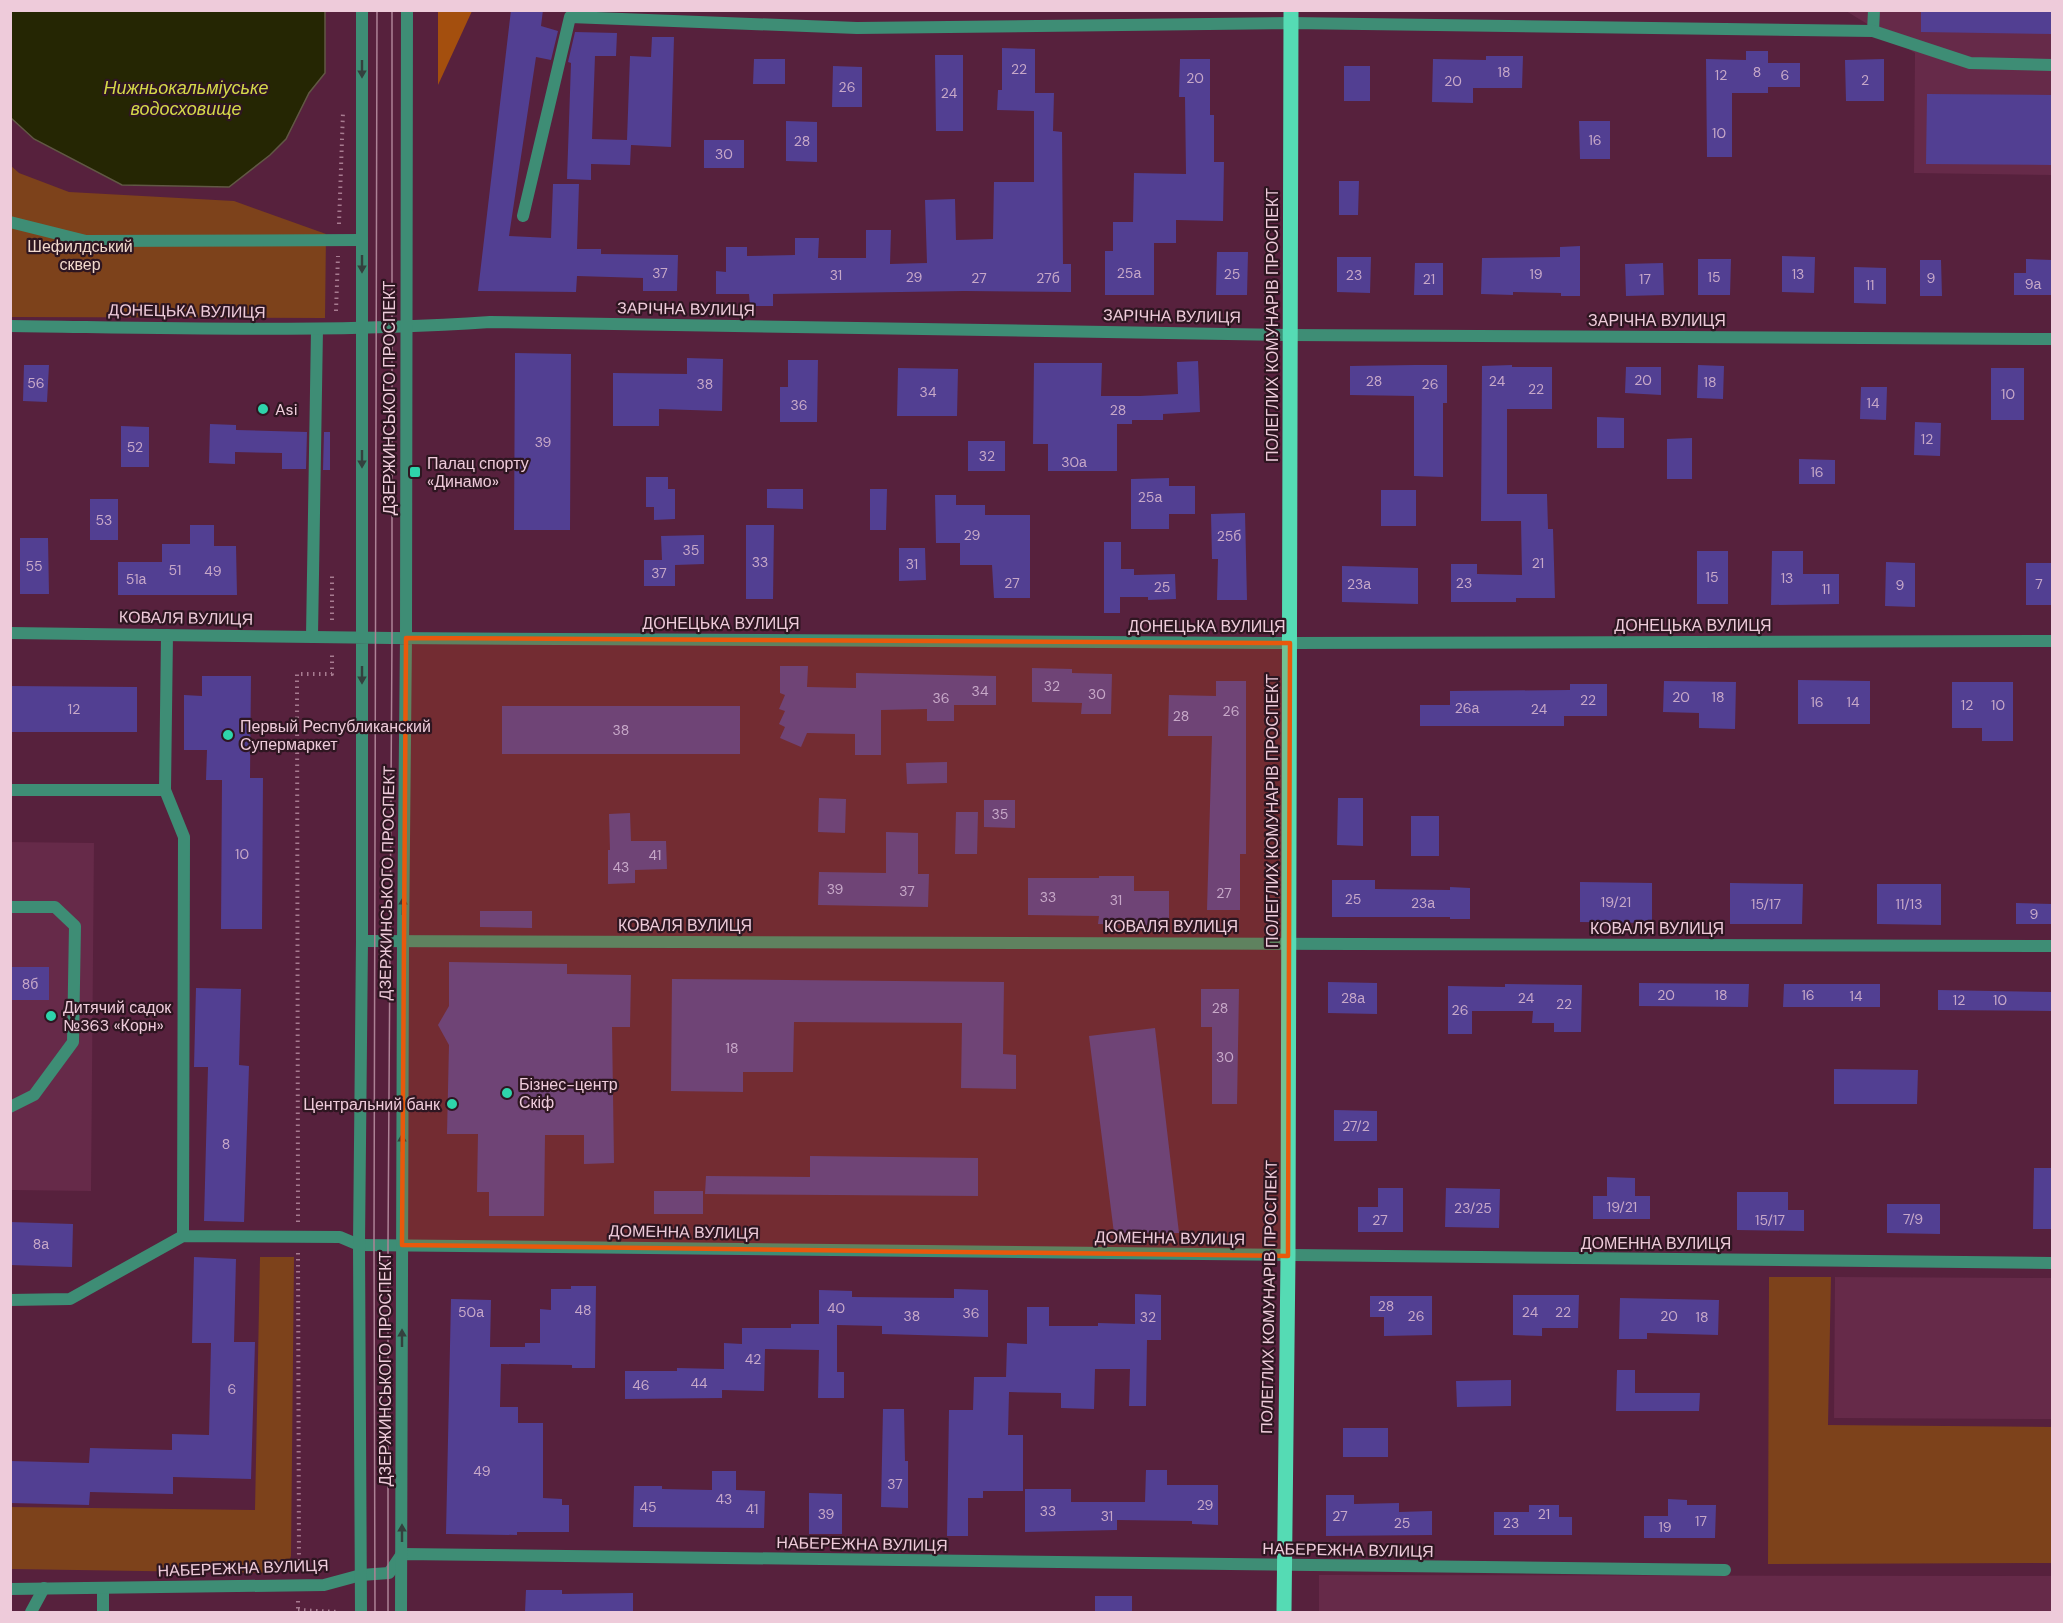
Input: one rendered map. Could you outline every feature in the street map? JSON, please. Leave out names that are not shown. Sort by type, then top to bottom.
[{"type":"main road","name":"ПОЛЕГЛИХ КОМУНАРІВ ПРОСПЕКТ","points":[[1284,1612],[1288,1256],[1291,17]]},
{"type":"street","name":"ДЗЕРЖИНСЬКОГО ПРОСПЕКТ","points":[[361,1612],[359,1245],[362,941],[362,10]]},
{"type":"street","name":"ДЗЕРЖИНСЬКОГО ПРОСПЕКТ","points":[[401,1612],[407,10]]},
{"type":"street","points":[[1874,10],[1874,31]]},
{"type":"street","points":[[523,216],[570,17],[857,27],[1291,17],[1874,31],[1970,63],[2052,65]]},
{"type":"street","points":[[10,222],[86,241],[362,240]]},
{"type":"street","name":"ЗАРІЧНА ВУЛИЦЯ","points":[[362,328],[405,328],[490,322],[1290,335],[2052,339]]},
{"type":"street","name":"ДОНЕЦЬКА ВУЛИЦЯ","points":[[10,326],[362,328]]},
{"type":"street","points":[[312,636],[317,329]]},
{"type":"street","name":"КОВАЛЯ ВУЛИЦЯ","points":[[10,633],[362,638]]},
{"type":"street","points":[[10,1300],[70,1299],[183,1236],[184,837],[165,790],[167,635]]},
{"type":"street","name":"ДОНЕЦЬКА ВУЛИЦЯ","points":[[362,638],[1290,643],[2052,641]]},
{"type":"street","points":[[10,790],[165,790]]},
{"type":"street","points":[[10,907],[55,907],[75,926],[74,1042],[34,1095],[10,1107]]},
{"type":"street","name":"КОВАЛЯ ВУЛИЦЯ","points":[[362,941],[2052,946]]},
{"type":"street","name":"ДОМЕННА ВУЛИЦЯ","points":[[183,1236],[340,1237],[359,1245],[2052,1263]]},
{"type":"street","name":"НАБЕРЕЖНА ВУЛИЦЯ","points":[[10,1589],[324,1585],[362,1575],[388,1573],[402,1554],[1725,1570]]},
{"type":"street","points":[[31,1612],[44,1588]]},
{"type":"street","points":[[102,1588],[102,1612]]},
{"type":"path","points":[[336,329],[343,112]]},
{"type":"path","points":[[332,565],[332,674],[297,674],[298,1611],[339,1612]]},
{"type":"highlighted area","points":[[406,638],[1290,643],[1288,1256],[402,1245]]},
{"type":"shaded area","points":[[438,11],[472,11],[438,85]]},
{"type":"shaded area","points":[[1846,11],[2052,11],[2052,175],[1914,173],[1915,53]]},
{"type":"shaded area","name":"Дитячий садок №363 «Корн»","points":[[11,842],[94,843],[91,1191],[11,1190]]},
{"type":"shaded area","points":[[1835,1277],[2052,1278],[2052,1419],[1834,1418]]},
{"type":"shaded area","points":[[1319,1575],[2052,1576],[2052,1612],[1319,1612]]},
{"type":"green space","name":"Шефилдський сквер","points":[[10,165],[19,173],[69,192],[234,201],[326,234],[325,318],[11,317]]},
{"type":"green space","points":[[260,1257],[294,1257],[291,1556],[287,1568],[276,1573],[11,1569],[11,1507],[255,1510]]},
{"type":"green space","points":[[1769,1277],[1831,1277],[1828,1425],[2052,1427],[2052,1563],[1768,1564]]},
{"type":"water","name":"Нижньокальміуське водосховище","points":[[11,10],[325,11],[325,73],[309,93],[286,139],[270,155],[229,187],[122,185],[34,139],[11,118]]},
{"type":"building","points":[[511,10],[543,10],[541,26],[558,31],[551,60],[536,57],[509,236],[551,238],[553,184],[579,184],[577,249],[601,249],[601,254],[678,255],[677,291],[643,291],[643,278],[577,276],[576,292],[478,291]]},
{"type":"building","points":[[1921,10],[2052,10],[2052,34],[1921,32]]},
{"type":"building","points":[[575,32],[617,33],[616,56],[595,56],[592,139],[627,140],[630,56],[651,57],[652,37],[674,37],[671,147],[631,145],[630,165],[591,164],[591,180],[567,179],[571,63],[568,62]]},
{"type":"building","points":[[1002,48],[1035,49],[1035,93],[1054,93],[1053,131],[1062,132],[1063,264],[1071,264],[1071,292],[773,294],[773,306],[750,306],[749,294],[716,294],[716,271],[726,272],[726,247],[747,247],[747,256],[795,255],[795,238],[819,238],[818,258],[866,258],[866,230],[891,230],[890,264],[927,263],[925,200],[955,199],[956,240],[993,239],[994,182],[1034,182],[1034,111],[997,110],[998,90],[1002,90]]},
{"type":"building","points":[[1746,51],[1768,51],[1768,63],[1800,63],[1800,87],[1768,87],[1768,93],[1732,93],[1732,157],[1707,157],[1706,59],[1746,60]]},
{"type":"building","points":[[935,55],[963,55],[963,131],[936,131]]},
{"type":"building","points":[[1486,56],[1523,56],[1522,88],[1473,88],[1473,103],[1432,102],[1433,59],[1486,60]]},
{"type":"building","points":[[754,59],[785,59],[785,84],[753,84]]},
{"type":"building","points":[[1180,59],[1210,59],[1210,115],[1214,115],[1214,162],[1224,162],[1223,221],[1176,220],[1176,243],[1154,243],[1154,295],[1105,295],[1105,251],[1113,251],[1113,222],[1133,222],[1134,173],[1186,174],[1185,97],[1179,97]]},
{"type":"building","points":[[1884,59],[1884,101],[1846,101],[1845,60]]},
{"type":"building","points":[[833,66],[862,67],[862,107],[832,107]]},
{"type":"building","points":[[1344,66],[1370,66],[1370,101],[1344,101]]},
{"type":"building","points":[[1927,94],[2052,95],[2052,165],[1926,164]]},
{"type":"building","points":[[786,121],[817,122],[817,162],[786,161]]},
{"type":"building","points":[[1579,121],[1610,121],[1610,159],[1580,159]]},
{"type":"building","points":[[704,140],[744,140],[744,168],[704,168]]},
{"type":"building","points":[[1339,181],[1359,181],[1358,215],[1339,215]]},
{"type":"building","points":[[1580,246],[1580,296],[1561,296],[1561,293],[1513,292],[1513,295],[1481,294],[1482,258],[1560,257],[1560,247]]},
{"type":"building","points":[[1217,252],[1248,252],[1247,295],[1216,295]]},
{"type":"building","points":[[1782,256],[1815,257],[1814,293],[1782,292]]},
{"type":"building","points":[[1337,257],[1371,257],[1370,293],[1337,292]]},
{"type":"building","points":[[1698,259],[1731,259],[1730,295],[1698,295]]},
{"type":"building","points":[[2026,259],[2052,260],[2052,295],[2014,295],[2014,273],[2026,273]]},
{"type":"building","points":[[1920,260],[1941,260],[1942,296],[1920,296]]},
{"type":"building","points":[[1415,263],[1443,263],[1443,295],[1414,295]]},
{"type":"building","points":[[1663,263],[1664,295],[1626,296],[1625,264]]},
{"type":"building","points":[[1854,267],[1886,268],[1886,304],[1854,303]]},
{"type":"building","points":[[515,353],[571,354],[570,530],[514,530]]},
{"type":"building","points":[[687,358],[723,359],[722,411],[659,409],[659,426],[613,426],[613,373],[687,374]]},
{"type":"building","points":[[788,360],[818,360],[817,422],[780,422],[780,387],[788,387]]},
{"type":"building","points":[[1198,361],[1200,412],[1163,414],[1163,420],[1132,420],[1132,424],[1117,424],[1117,471],[1048,471],[1048,444],[1033,444],[1034,363],[1102,363],[1101,396],[1140,396],[1178,394],[1177,362]]},
{"type":"building","points":[[24,365],[49,365],[47,402],[23,401]]},
{"type":"building","points":[[1447,365],[1447,403],[1443,403],[1443,477],[1414,476],[1414,396],[1350,395],[1350,366]]},
{"type":"building","points":[[1512,365],[1512,367],[1552,367],[1552,409],[1507,409],[1507,494],[1547,494],[1548,529],[1553,529],[1555,598],[1516,598],[1516,602],[1451,602],[1451,564],[1477,564],[1477,574],[1522,575],[1521,521],[1481,521],[1482,366]]},
{"type":"building","points":[[1698,365],[1724,366],[1723,399],[1697,398]]},
{"type":"building","points":[[1626,367],[1661,367],[1661,395],[1625,393]]},
{"type":"building","points":[[898,368],[958,369],[957,416],[897,416]]},
{"type":"building","points":[[1991,368],[2024,368],[2024,420],[1991,420]]},
{"type":"building","points":[[1861,387],[1887,387],[1886,420],[1860,419]]},
{"type":"building","points":[[1597,417],[1624,418],[1624,448],[1597,448]]},
{"type":"building","points":[[1915,422],[1941,423],[1940,456],[1914,455]]},
{"type":"building","points":[[210,424],[236,425],[236,430],[307,432],[306,469],[282,469],[282,453],[235,452],[235,464],[209,463]]},
{"type":"building","points":[[121,426],[149,427],[149,467],[121,467]]},
{"type":"building","points":[[324,432],[330,432],[330,470],[323,470]]},
{"type":"building","points":[[1692,438],[1692,479],[1667,479],[1667,439]]},
{"type":"building","points":[[968,441],[1005,441],[1005,471],[968,471]]},
{"type":"building","points":[[1799,459],[1835,460],[1835,484],[1799,484]]},
{"type":"building","points":[[646,477],[668,477],[668,489],[675,489],[675,519],[654,520],[654,507],[646,507]]},
{"type":"building","points":[[1169,478],[1169,486],[1195,486],[1195,514],[1169,514],[1169,529],[1131,529],[1131,479]]},
{"type":"building","points":[[767,489],[803,489],[803,509],[767,508]]},
{"type":"building","points":[[870,489],[887,489],[886,530],[870,530]]},
{"type":"building","points":[[1381,490],[1416,490],[1416,526],[1381,526]]},
{"type":"building","points":[[935,495],[956,495],[956,505],[985,505],[985,515],[1030,515],[1030,598],[994,598],[992,565],[960,565],[960,543],[936,543]]},
{"type":"building","points":[[90,499],[118,499],[118,540],[90,540]]},
{"type":"building","points":[[1245,513],[1247,600],[1217,600],[1218,559],[1212,559],[1211,514]]},
{"type":"building","points":[[190,525],[214,525],[214,546],[236,546],[237,595],[118,595],[118,562],[162,562],[162,544],[190,544]]},
{"type":"building","points":[[746,525],[774,525],[773,599],[746,599]]},
{"type":"building","points":[[704,535],[704,564],[675,565],[675,586],[644,586],[644,560],[662,560],[661,536]]},
{"type":"building","points":[[20,538],[48,538],[49,594],[20,594]]},
{"type":"building","points":[[1104,542],[1121,542],[1121,569],[1134,569],[1134,575],[1175,574],[1176,599],[1148,600],[1148,597],[1120,597],[1120,613],[1104,613]]},
{"type":"building","points":[[899,548],[925,548],[926,580],[899,581]]},
{"type":"building","points":[[1697,551],[1728,551],[1728,604],[1697,604]]},
{"type":"building","points":[[1772,551],[1803,551],[1803,574],[1839,574],[1839,604],[1771,605]]},
{"type":"building","points":[[1886,562],[1915,563],[1915,607],[1885,606]]},
{"type":"building","points":[[2026,563],[2052,563],[2052,605],[2026,605]]},
{"type":"building","points":[[1342,566],[1418,568],[1418,604],[1342,602]]},
{"type":"building","points":[[780,666],[808,666],[807,687],[856,688],[856,673],[996,676],[996,705],[954,705],[954,721],[927,721],[927,709],[881,710],[881,755],[855,755],[855,734],[807,733],[801,747],[780,738],[785,727],[779,724],[785,711],[779,709],[785,695],[780,693]]},
{"type":"building","points":[[1032,668],[1072,669],[1072,673],[1112,674],[1111,714],[1081,714],[1082,703],[1032,702]]},
{"type":"building","points":[[202,676],[251,676],[250,778],[263,778],[262,929],[221,929],[222,780],[206,780],[207,750],[184,750],[184,695],[202,696]]},
{"type":"building","points":[[1798,680],[1870,681],[1870,724],[1798,724]]},
{"type":"building","points":[[1216,681],[1246,681],[1246,854],[1240,854],[1240,910],[1207,910],[1212,736],[1168,736],[1169,695],[1216,696]]},
{"type":"building","points":[[1664,681],[1736,682],[1735,729],[1699,728],[1699,713],[1663,712]]},
{"type":"building","points":[[1952,682],[2013,682],[2013,741],[1982,741],[1982,728],[1952,728]]},
{"type":"building","points":[[1570,684],[1607,684],[1607,716],[1564,716],[1564,726],[1420,726],[1420,705],[1450,705],[1450,691],[1570,690]]},
{"type":"building","points":[[10,686],[137,687],[137,732],[10,732]]},
{"type":"building","points":[[502,706],[740,706],[740,754],[502,754]]},
{"type":"building","points":[[947,762],[947,783],[907,784],[906,763]]},
{"type":"building","points":[[819,798],[846,799],[845,833],[818,832]]},
{"type":"building","points":[[1338,798],[1363,798],[1363,846],[1337,845]]},
{"type":"building","points":[[984,800],[1015,800],[1015,828],[984,827]]},
{"type":"building","points":[[956,812],[978,812],[977,854],[955,854]]},
{"type":"building","points":[[630,813],[631,841],[666,841],[667,869],[635,870],[635,883],[608,884],[609,814]]},
{"type":"building","points":[[1411,816],[1439,816],[1439,856],[1411,856]]},
{"type":"building","points":[[886,832],[918,833],[918,874],[929,874],[928,907],[818,905],[819,872],[886,873]]},
{"type":"building","points":[[1099,876],[1134,876],[1134,891],[1169,891],[1169,926],[1098,924],[1099,916],[1028,915],[1028,878],[1099,878]]},
{"type":"building","points":[[1332,880],[1375,880],[1375,889],[1470,888],[1470,919],[1332,917]]},
{"type":"building","points":[[1580,882],[1652,883],[1652,923],[1580,922]]},
{"type":"building","points":[[1730,883],[1803,884],[1802,924],[1730,924]]},
{"type":"building","points":[[1877,884],[1941,884],[1941,925],[1877,924]]},
{"type":"building","points":[[2016,903],[2052,904],[2052,924],[2016,924]]},
{"type":"building","points":[[480,911],[532,911],[532,928],[480,927]]},
{"type":"building","name":"Бізнес-центр Скіф","points":[[449,962],[567,964],[567,974],[631,975],[630,1027],[612,1027],[614,1163],[584,1164],[584,1135],[545,1135],[544,1216],[489,1216],[489,1192],[477,1192],[478,1134],[447,1134],[449,1045],[438,1025],[449,1006]]},
{"type":"building","points":[[10,967],[49,967],[49,1000],[10,1000]]},
{"type":"building","points":[[672,979],[1004,982],[1003,1054],[1016,1055],[1016,1089],[961,1088],[962,1023],[794,1022],[793,1072],[743,1072],[743,1092],[671,1091]]},
{"type":"building","points":[[1328,982],[1377,983],[1377,1014],[1328,1013]]},
{"type":"building","points":[[1639,983],[1749,984],[1748,1007],[1639,1006]]},
{"type":"building","points":[[1505,984],[1582,985],[1581,1032],[1554,1032],[1554,1023],[1532,1023],[1533,1011],[1472,1011],[1472,1034],[1448,1034],[1448,986],[1505,987]]},
{"type":"building","points":[[1784,984],[1880,984],[1880,1007],[1783,1007]]},
{"type":"building","points":[[196,988],[241,989],[239,1065],[249,1066],[244,1222],[204,1221],[208,1067],[194,1067]]},
{"type":"building","points":[[1201,989],[1239,989],[1237,1104],[1212,1104],[1212,1027],[1201,1027]]},
{"type":"building","points":[[1938,990],[2052,992],[2052,1011],[1938,1010]]},
{"type":"building","points":[[1155,1028],[1179,1233],[1114,1233],[1089,1036]]},
{"type":"building","points":[[1834,1069],[1918,1070],[1917,1104],[1834,1104]]},
{"type":"building","points":[[1334,1110],[1377,1111],[1377,1141],[1334,1141]]},
{"type":"building","points":[[810,1156],[978,1158],[978,1196],[705,1194],[706,1176],[810,1177]]},
{"type":"building","points":[[2034,1168],[2052,1168],[2052,1229],[2033,1229]]},
{"type":"building","points":[[1607,1177],[1635,1178],[1635,1196],[1650,1196],[1650,1219],[1593,1219],[1593,1196],[1607,1196]]},
{"type":"building","points":[[1378,1188],[1403,1188],[1403,1232],[1358,1232],[1358,1207],[1378,1207]]},
{"type":"building","points":[[1446,1188],[1500,1189],[1499,1228],[1445,1227]]},
{"type":"building","points":[[654,1191],[703,1191],[703,1214],[654,1214]]},
{"type":"building","points":[[1737,1192],[1788,1192],[1788,1210],[1804,1210],[1804,1231],[1737,1230]]},
{"type":"building","points":[[1887,1204],[1940,1204],[1940,1234],[1887,1233]]},
{"type":"building","points":[[10,1222],[73,1224],[72,1267],[10,1265]]},
{"type":"building","points":[[194,1257],[236,1259],[234,1342],[255,1342],[251,1479],[173,1477],[173,1494],[90,1492],[89,1505],[10,1503],[10,1461],[89,1463],[90,1448],[172,1450],[172,1434],[209,1435],[211,1343],[192,1343]]},
{"type":"building","points":[[571,1286],[596,1286],[595,1368],[572,1368],[572,1365],[501,1364],[500,1407],[518,1407],[518,1423],[543,1423],[543,1498],[562,1499],[562,1505],[569,1505],[569,1532],[517,1532],[517,1535],[446,1534],[451,1299],[491,1300],[490,1347],[525,1347],[525,1343],[540,1343],[540,1309],[551,1310],[551,1289],[571,1289]]},
{"type":"building","points":[[954,1289],[988,1290],[988,1337],[882,1334],[882,1326],[837,1325],[837,1372],[844,1372],[844,1398],[818,1398],[819,1350],[765,1349],[764,1391],[722,1390],[722,1398],[625,1399],[625,1371],[677,1371],[677,1368],[724,1369],[724,1343],[742,1344],[742,1328],[791,1328],[791,1324],[819,1324],[819,1290],[852,1291],[852,1297],[954,1298]]},
{"type":"building","points":[[1135,1294],[1161,1295],[1161,1340],[1147,1340],[1146,1406],[1129,1406],[1130,1369],[1095,1369],[1094,1409],[1061,1408],[1061,1393],[1009,1392],[1008,1435],[1023,1435],[1023,1491],[983,1491],[983,1498],[968,1498],[968,1536],[947,1536],[949,1410],[973,1410],[974,1377],[1006,1377],[1007,1343],[1027,1344],[1027,1307],[1049,1307],[1049,1326],[1098,1326],[1098,1323],[1135,1324]]},
{"type":"building","points":[[1513,1295],[1579,1295],[1578,1328],[1542,1328],[1542,1336],[1513,1335]]},
{"type":"building","points":[[1370,1296],[1432,1296],[1432,1335],[1384,1336],[1384,1317],[1370,1317]]},
{"type":"building","points":[[1620,1298],[1719,1300],[1718,1335],[1647,1333],[1647,1339],[1619,1339]]},
{"type":"building","points":[[1617,1370],[1635,1370],[1635,1393],[1700,1393],[1699,1411],[1616,1411]]},
{"type":"building","points":[[1511,1380],[1511,1406],[1457,1407],[1456,1381]]},
{"type":"building","points":[[883,1409],[904,1409],[905,1461],[908,1461],[908,1508],[881,1507]]},
{"type":"building","points":[[1343,1428],[1388,1428],[1388,1457],[1343,1457]]},
{"type":"building","points":[[1146,1470],[1167,1470],[1167,1485],[1218,1485],[1218,1525],[1192,1524],[1192,1521],[1117,1520],[1117,1530],[1025,1532],[1025,1489],[1071,1489],[1071,1502],[1145,1502]]},
{"type":"building","points":[[712,1471],[736,1471],[736,1490],[765,1491],[764,1528],[633,1527],[634,1486],[712,1490]]},
{"type":"building","points":[[809,1493],[842,1494],[842,1534],[809,1534]]},
{"type":"building","points":[[1326,1495],[1354,1495],[1354,1504],[1399,1503],[1399,1512],[1432,1511],[1432,1535],[1326,1536]]},
{"type":"building","points":[[1668,1499],[1687,1500],[1687,1505],[1716,1505],[1715,1538],[1644,1538],[1644,1516],[1668,1516]]},
{"type":"building","points":[[1529,1505],[1559,1505],[1559,1517],[1572,1517],[1572,1535],[1494,1535],[1494,1512],[1529,1512]]},
{"type":"building","points":[[526,1590],[562,1590],[562,1594],[633,1593],[633,1612],[525,1612]]},
{"type":"building","points":[[1095,1596],[1132,1596],[1132,1612],[1095,1612]]},
{"type":"tram line","points":[[375,1612],[377,10]]},
{"type":"tram line","points":[[388,1612],[392,10]]},
{"type":"place","name":"Asi","points":[[263,409]]},
{"type":"place","name":"Палац спорту «Динамо»","points":[[415,472]]},
{"type":"place","name":"Первый Республиканский Супермаркет","points":[[228,735]]},
{"type":"place","name":"Дитячий садок №363 «Корн»","points":[[51,1016]]},
{"type":"place","name":"Бізнес-центр Скіф","points":[[507,1093]]},
{"type":"place","name":"Центральний банк","points":[[452,1104]]}]
